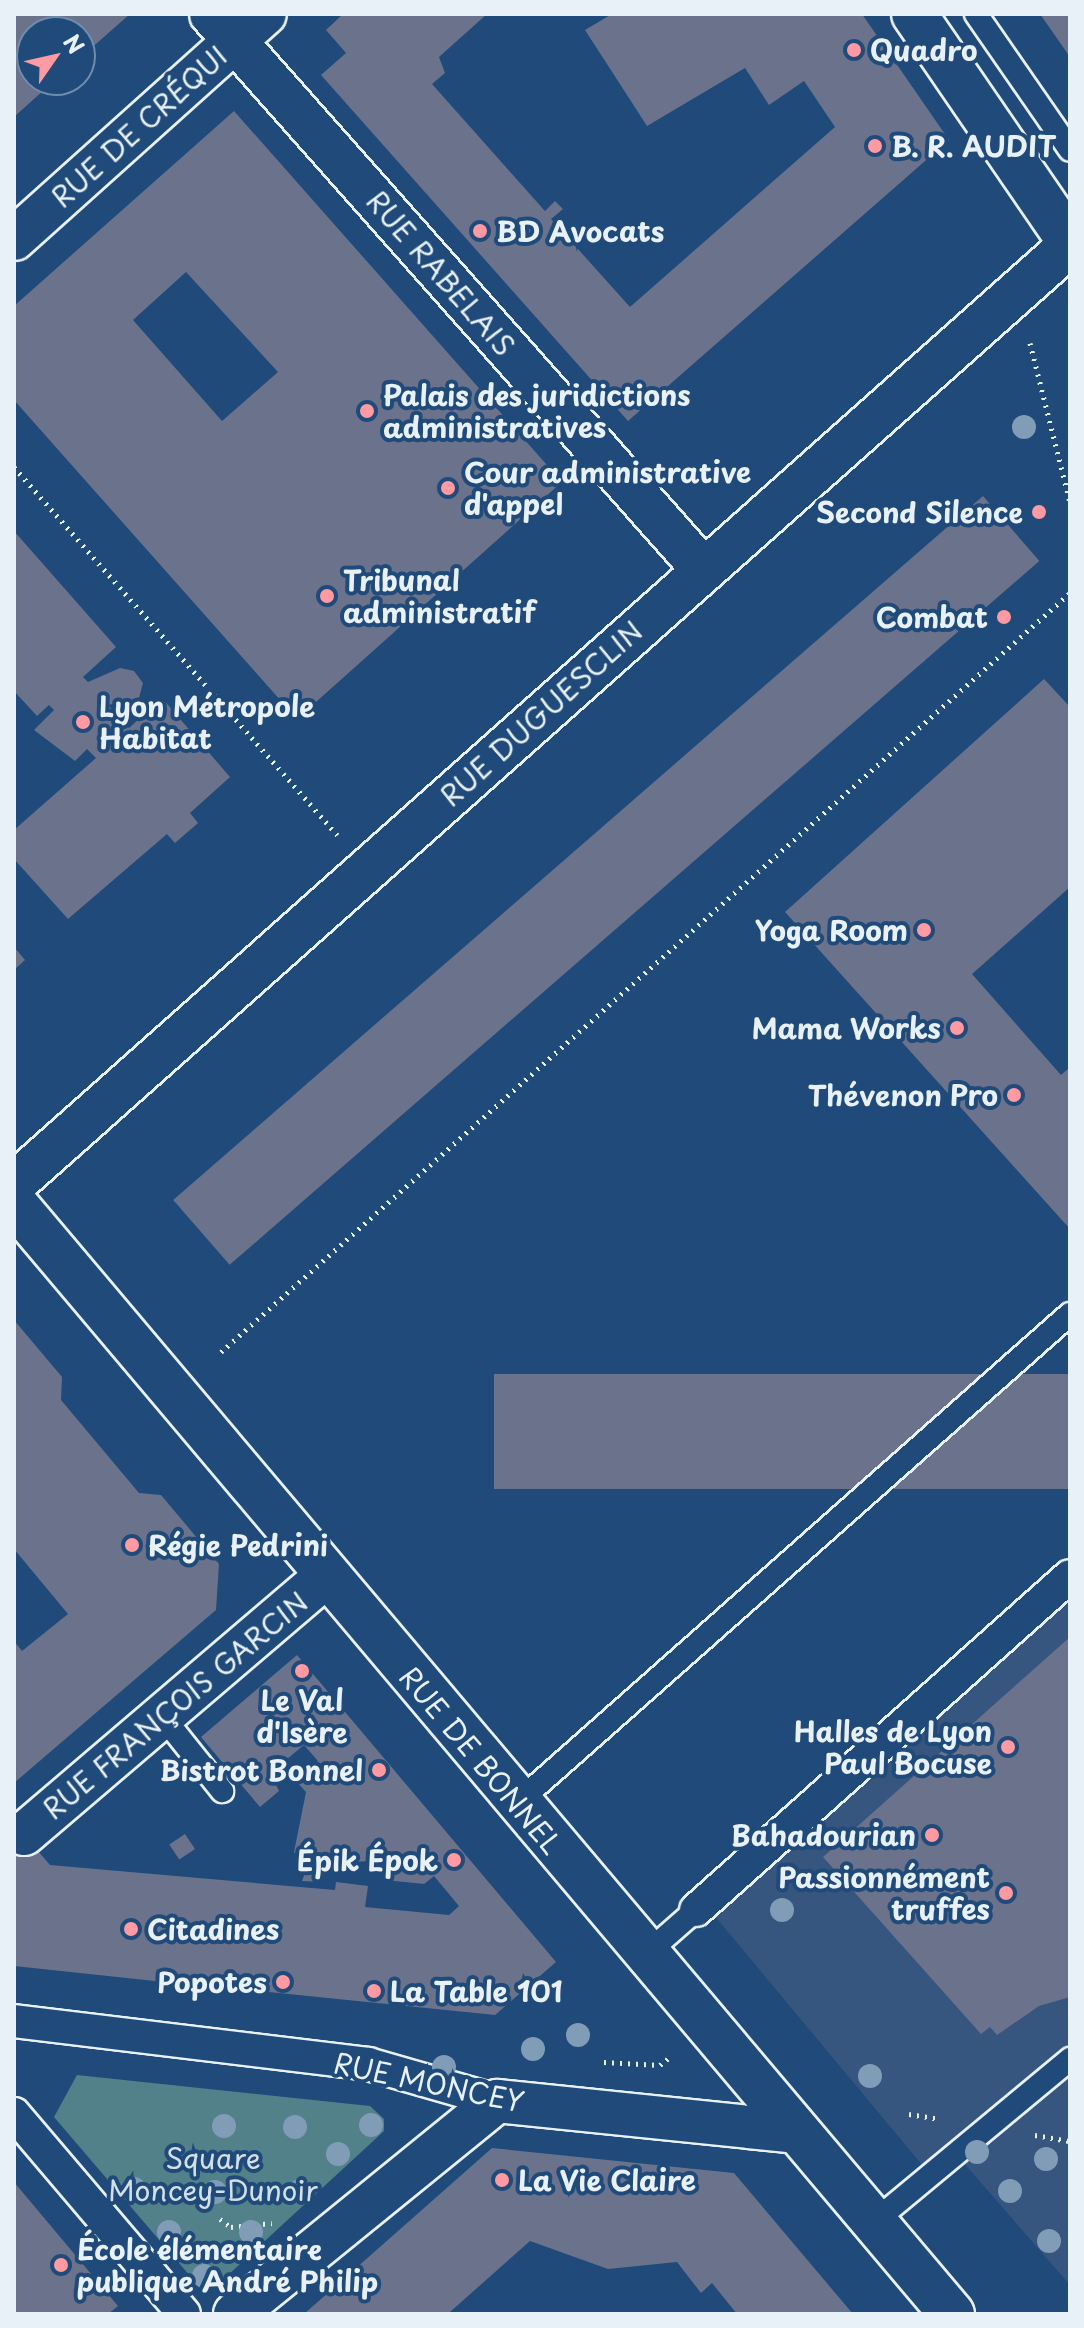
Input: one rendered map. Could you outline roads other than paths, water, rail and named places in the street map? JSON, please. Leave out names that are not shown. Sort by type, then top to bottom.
[{"type":"main road","points":[[914,14],[1070,244]]},
{"type":"main road","name":"RUE DE BONNEL","points":[[14,1203],[517,1803],[952,2314]]},
{"type":"street","name":"RUE DE CRÉQUI","points":[[14,239],[237,23]]},
{"type":"street","name":"RUE RABELAIS","points":[[237,23],[702,568]]},
{"type":"street","name":"RUE DUGUESCLIN","points":[[14,1184],[702,568],[1070,244]]},
{"type":"street","name":"RUE FRANÇOIS GARCIN","points":[[24,1834],[326,1576]]},
{"type":"street","points":[[696,1910],[1070,1576]]},
{"type":"street","name":"RUE MONCEY","points":[[14,2021],[368,2064],[497,2101],[798,2132]]},
{"type":"street","points":[[235,2314],[497,2101]]},
{"type":"street","points":[[14,2114],[184,2314]]},
{"type":"lane","points":[[976,14],[1070,150]]},
{"type":"lane","points":[[517,1803],[1070,1314]]},
{"type":"lane","points":[[163,1717],[222,1791]]},
{"type":"lane","points":[[646,1954],[696,1910]]},
{"type":"lane","points":[[875,2221],[1070,2059]]},
{"type":"place","name":"Quadro","points":[[854,50]]},
{"type":"place","name":"B. R. AUDIT","points":[[875,146]]},
{"type":"place","name":"BD Avocats","points":[[480,231]]},
{"type":"place","name":"Palais des juridictions administratives","points":[[367,411]]},
{"type":"place","name":"Cour administrative d'appel","points":[[448,488]]},
{"type":"place","name":"Second Silence","points":[[1039,512]]},
{"type":"place","name":"Tribunal administratif","points":[[327,596]]},
{"type":"place","name":"Combat","points":[[1004,617]]},
{"type":"place","name":"Lyon Métropole Habitat","points":[[83,722]]},
{"type":"place","name":"Yoga Room","points":[[924,930]]},
{"type":"place","name":"Mama Works","points":[[957,1028]]},
{"type":"place","name":"Thévenon Pro","points":[[1014,1095]]},
{"type":"place","name":"Régie Pedrini","points":[[132,1545]]},
{"type":"place","name":"Le Val d'Isère","points":[[302,1671]]},
{"type":"place","name":"Halles de Lyon Paul Bocuse","points":[[1008,1747]]},
{"type":"place","name":"Bistrot Bonnel","points":[[379,1770]]},
{"type":"place","name":"Bahadourian","points":[[932,1835]]},
{"type":"place","name":"Épik Épok","points":[[454,1860]]},
{"type":"place","name":"Passionnément truffes","points":[[1006,1893]]},
{"type":"place","name":"Citadines","points":[[131,1929]]},
{"type":"place","name":"Popotes","points":[[283,1982]]},
{"type":"place","name":"La Table 101","points":[[374,1991]]},
{"type":"place","name":"La Vie Claire","points":[[502,2180]]},
{"type":"place","name":"École élémentaire publique André Philip","points":[[61,2265]]},
{"type":"park label","name":"Square Moncey-Dunoir","points":[[213,2174]]}]
